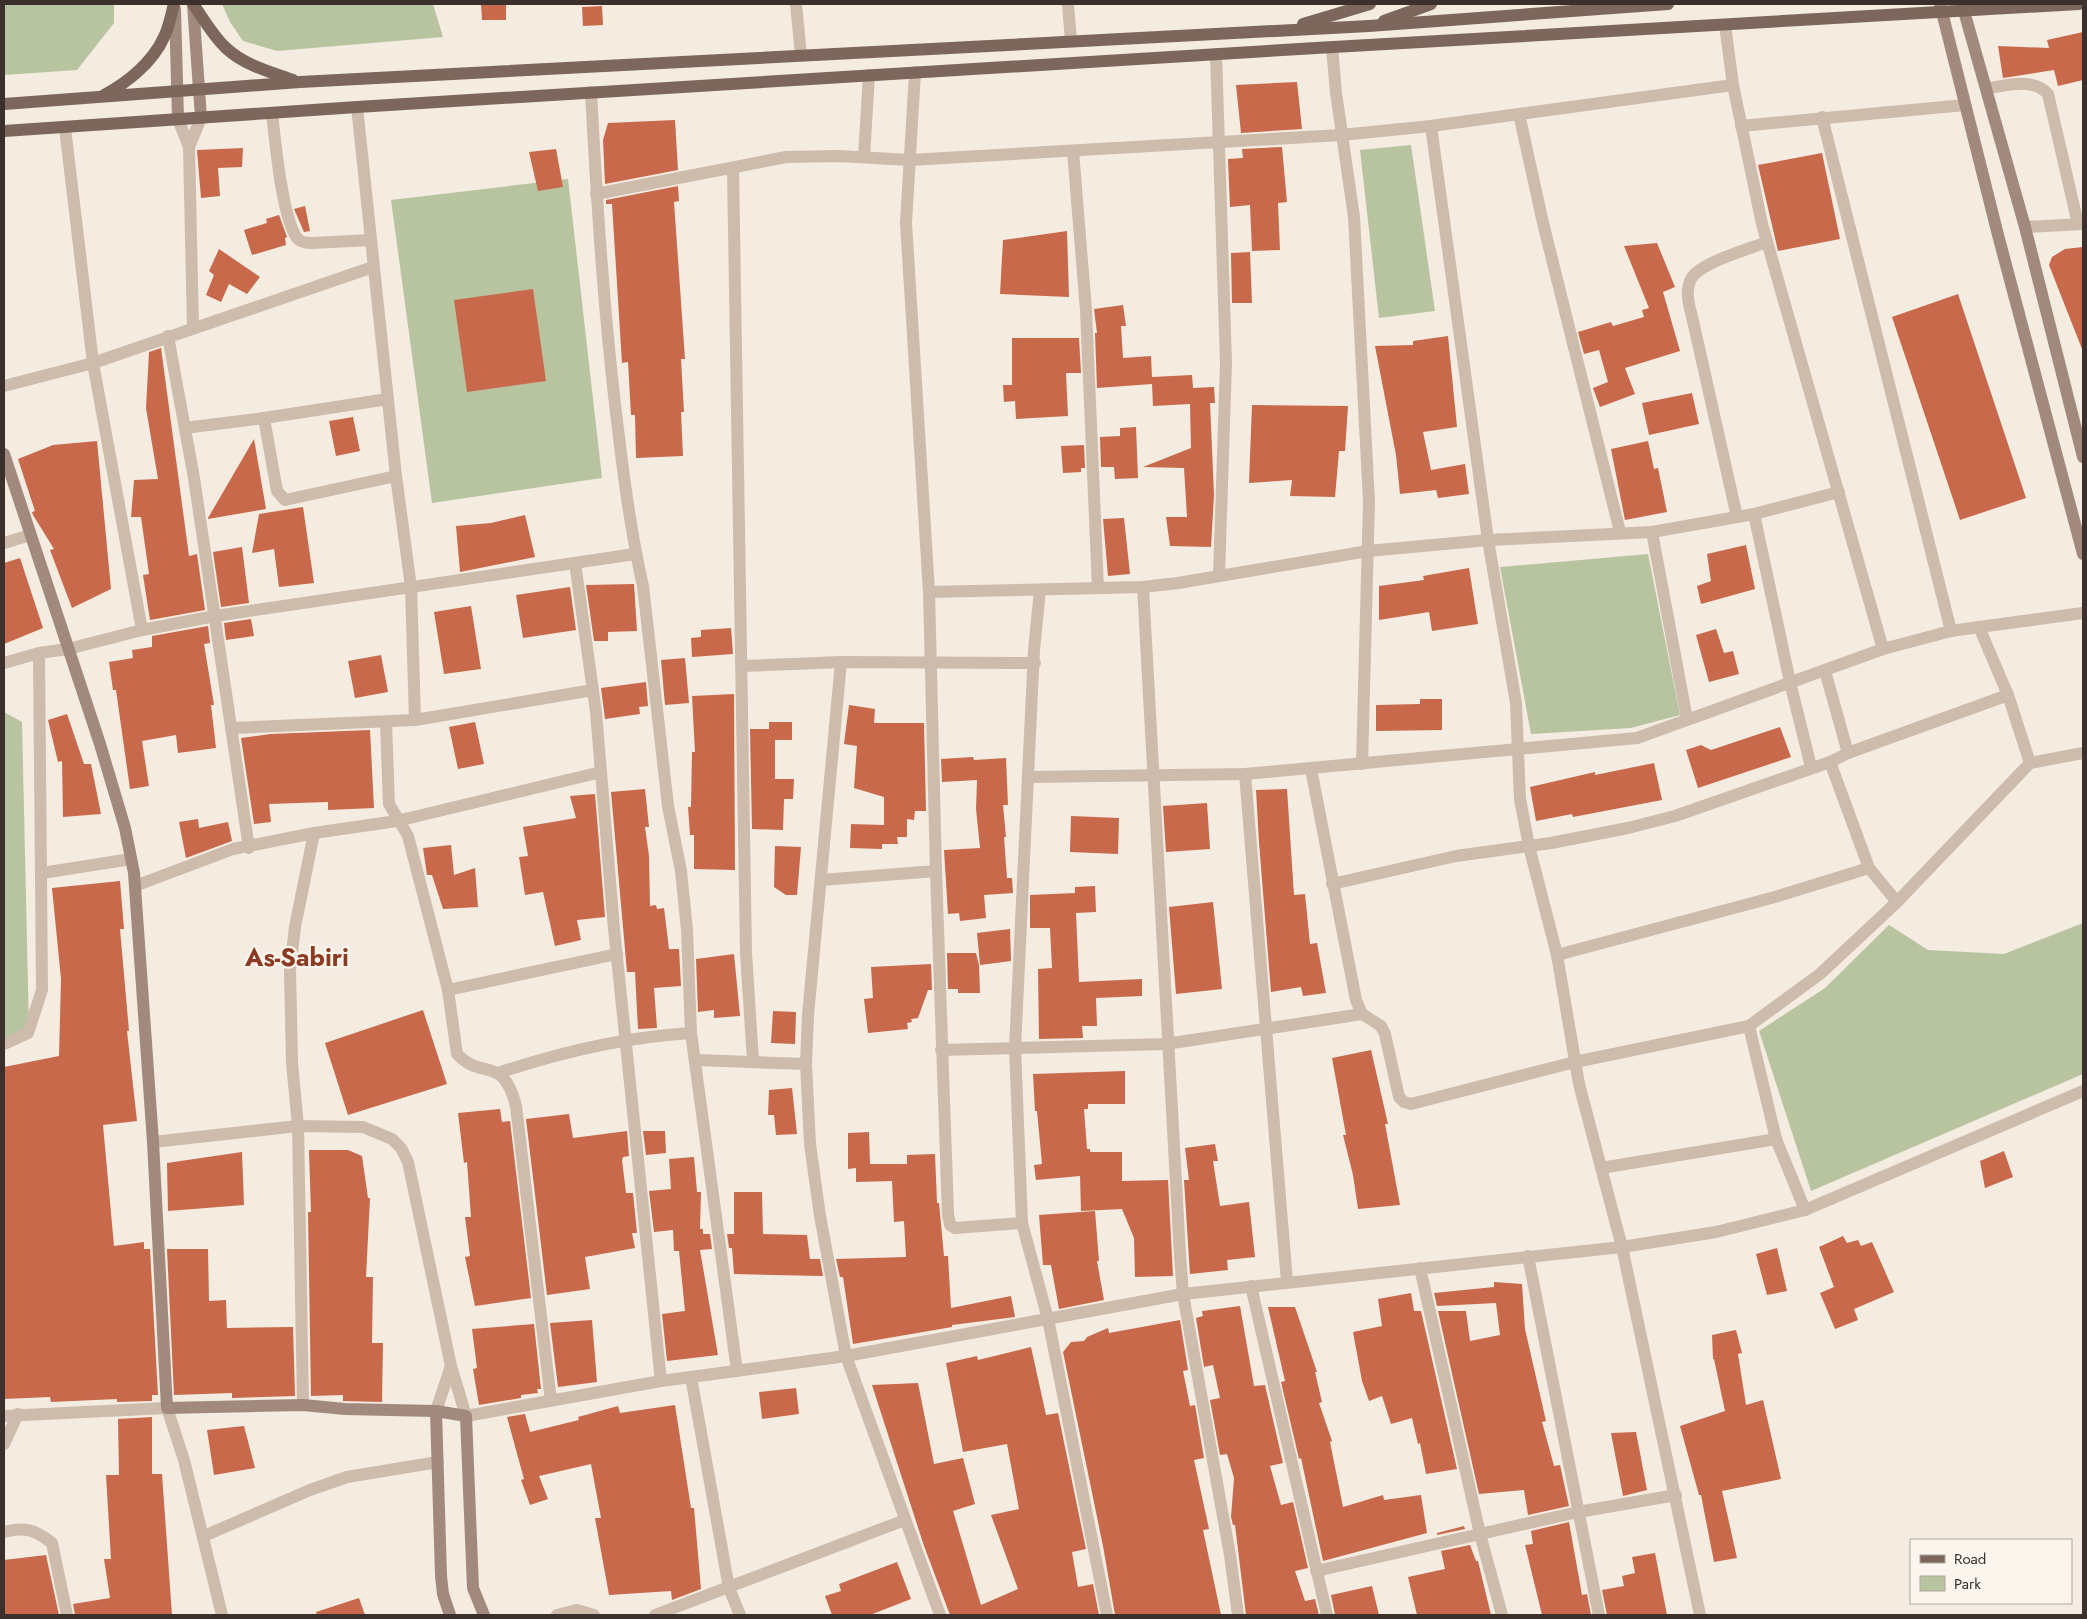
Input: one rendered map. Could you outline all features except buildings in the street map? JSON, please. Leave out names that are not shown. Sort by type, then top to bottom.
[{"type":"main road","points":[[97,98],[121,86],[158,48],[165,36],[174,4]]},
{"type":"main road","points":[[193,4],[226,48],[243,60],[266,71],[300,82]]},
{"type":"main road","points":[[1284,30],[1370,4]]},
{"type":"main road","points":[[1305,48],[1431,4]]},
{"type":"main road","points":[[4,104],[300,82],[1369,26],[1668,4]]},
{"type":"main road","points":[[4,131],[272,112],[1305,48],[1725,25],[1942,8],[2080,4]]},
{"type":"street","points":[[174,4],[178,118],[189,147],[193,328]]},
{"type":"street","points":[[189,147],[201,118],[193,4]]},
{"type":"street","points":[[796,4],[801,55]]},
{"type":"street","points":[[1068,4],[1071,41]]},
{"type":"street","points":[[1942,8],[2083,554]]},
{"type":"street","points":[[1963,8],[2025,227],[2083,457]]},
{"type":"street","points":[[1725,25],[1733,85],[1767,242],[1883,649]]},
{"type":"street","points":[[1332,47],[1341,135],[1354,217],[1369,491],[1362,764]]},
{"type":"street","points":[[1216,54],[1226,363],[1219,576]]},
{"type":"street","points":[[916,72],[906,233],[930,592],[936,871],[946,1182],[950,1225],[955,1228],[1022,1223]]},
{"type":"street","points":[[864,157],[869,75]]},
{"type":"street","points":[[1987,88],[2032,84],[2042,88],[2048,94],[2081,224],[2025,227]]},
{"type":"street","points":[[596,194],[786,157],[864,157],[910,160],[1341,135],[1431,126],[1733,85]]},
{"type":"street","points":[[591,92],[596,194],[614,399],[636,554],[647,614],[668,806],[681,871],[687,930],[691,1032],[737,1371]]},
{"type":"street","points":[[1741,126],[1966,105]]},
{"type":"street","points":[[357,107],[396,476],[411,587],[415,720]]},
{"type":"street","points":[[272,112],[281,185],[292,226],[298,238],[304,243],[371,240]]},
{"type":"street","points":[[1519,114],[1543,223],[1620,532]]},
{"type":"street","points":[[1822,117],[1951,631]]},
{"type":"street","points":[[1431,126],[1488,540],[1516,704],[1520,799],[1529,846],[1556,955],[1579,1084],[1622,1248],[1700,1615]]},
{"type":"street","points":[[64,128],[93,363],[142,630]]},
{"type":"street","points":[[1073,151],[1086,310],[1098,588]]},
{"type":"street","points":[[732,168],[738,527],[743,666],[746,944],[753,1061]]},
{"type":"street","points":[[1737,517],[1693,321],[1688,288],[1695,273],[1704,267],[1767,242]]},
{"type":"street","points":[[4,386],[93,363],[374,267]]},
{"type":"street","points":[[168,336],[185,428],[249,848]]},
{"type":"street","points":[[185,428],[264,418],[388,398]]},
{"type":"street","points":[[264,418],[277,491],[285,500],[396,476]]},
{"type":"street","points":[[4,454],[6,469],[103,753],[125,828],[135,886],[153,1142],[167,1408],[184,1460],[222,1615]]},
{"type":"street","points":[[930,592],[1143,586],[1219,576],[1368,551],[1488,540],[1620,532],[1652,532],[1754,514],[1839,492]]},
{"type":"street","points":[[1754,514],[1790,682],[1811,767]]},
{"type":"street","points":[[1652,532],[1687,719]]},
{"type":"street","points":[[4,543],[30,535]]},
{"type":"street","points":[[4,663],[142,630],[214,616],[636,554]]},
{"type":"street","points":[[575,563],[593,690],[617,954],[662,1382]]},
{"type":"street","points":[[1143,586],[1166,1044],[1183,1294],[1230,1555],[1238,1615]]},
{"type":"street","points":[[1040,590],[1028,777],[1016,1048],[1022,1223],[1048,1319],[1107,1615]]},
{"type":"street","points":[[1028,777],[1245,774],[1637,738],[1883,649],[1951,631],[2083,613]]},
{"type":"street","points":[[1979,628],[2008,695],[2030,763]]},
{"type":"street","points":[[4,1044],[28,1033],[42,990],[39,654]]},
{"type":"street","points":[[743,666],[841,662],[1035,663]]},
{"type":"street","points":[[841,662],[806,1064],[810,1144],[820,1216],[846,1356],[940,1615]]},
{"type":"street","points":[[1825,671],[1848,753]]},
{"type":"street","points":[[231,728],[415,720],[593,690]]},
{"type":"street","points":[[1332,884],[1456,856],[1529,846],[1628,828],[1675,816],[1811,767],[1830,762],[1848,753],[2008,695]]},
{"type":"street","points":[[386,722],[389,804],[397,821],[408,836],[448,990],[457,1054],[469,1063],[498,1073],[505,1078],[512,1088],[516,1106],[551,1401]]},
{"type":"street","points":[[1311,769],[1356,1000],[1362,1014],[1381,1026],[1385,1034],[1400,1097],[1404,1102],[1411,1104],[1575,1062],[1749,1026],[1820,974],[1897,902],[2030,763],[2083,753]]},
{"type":"street","points":[[1830,762],[1869,868],[1897,902]]},
{"type":"street","points":[[135,886],[234,849],[249,848],[314,833],[397,821],[601,772]]},
{"type":"street","points":[[1245,774],[1287,1282]]},
{"type":"street","points":[[303,1405],[298,1126],[292,1063],[290,971],[295,927],[314,833]]},
{"type":"street","points":[[42,874],[131,860]]},
{"type":"street","points":[[1556,955],[1774,897],[1869,868]]},
{"type":"street","points":[[821,880],[936,871]]},
{"type":"street","points":[[448,990],[617,954]]},
{"type":"street","points":[[942,1050],[1166,1044],[1362,1014]]},
{"type":"street","points":[[1749,1026],[1776,1139],[1804,1210]]},
{"type":"street","points":[[498,1073],[579,1050],[626,1040],[691,1032]]},
{"type":"street","points":[[696,1060],[806,1064]]},
{"type":"street","points":[[4,1416],[167,1408],[303,1405],[345,1409],[436,1411],[466,1416],[692,1377],[846,1356],[1183,1294],[1528,1256],[1622,1248],[1716,1232],[1804,1210],[2083,1091]]},
{"type":"street","points":[[153,1142],[298,1126],[363,1127],[392,1139],[401,1148],[408,1162],[451,1366],[466,1416],[473,1588],[484,1615]]},
{"type":"street","points":[[1602,1168],[1776,1139]]},
{"type":"street","points":[[1528,1256],[1599,1615]]},
{"type":"street","points":[[1420,1268],[1480,1534],[1502,1615]]},
{"type":"street","points":[[1251,1286],[1327,1615]]},
{"type":"street","points":[[450,1615],[443,1594],[441,1576],[436,1411],[451,1366]]},
{"type":"street","points":[[692,1377],[729,1588],[740,1615]]},
{"type":"street","points":[[4,1444],[18,1414]]},
{"type":"street","points":[[204,1536],[310,1490],[347,1477],[438,1462]]},
{"type":"street","points":[[1316,1571],[1578,1512],[1676,1495]]},
{"type":"street","points":[[655,1615],[905,1520]]},
{"type":"street","points":[[4,1532],[23,1528],[36,1533],[52,1543],[67,1615]]},
{"type":"street","points":[[557,1615],[577,1610],[594,1615]]},
{"type":"green space","points":[[4,4],[114,4],[114,23],[77,70],[4,75]]},
{"type":"green space","points":[[222,4],[433,4],[443,37],[277,51],[243,41],[230,22]]},
{"type":"green space","points":[[1411,145],[1435,311],[1379,318],[1360,150]]},
{"type":"green space","points":[[568,179],[602,478],[432,503],[391,200]]},
{"type":"green space","points":[[1648,554],[1680,715],[1631,728],[1531,734],[1500,567]]},
{"type":"green space","points":[[4,712],[22,722],[29,1030],[4,1038]]},
{"type":"green space","points":[[2083,923],[2083,1074],[1811,1191],[1759,1031],[1825,988],[1889,925],[1928,950],[2004,954]]},
{"type":"district","name":"As-Sabiri","points":[[297,957]]}]
